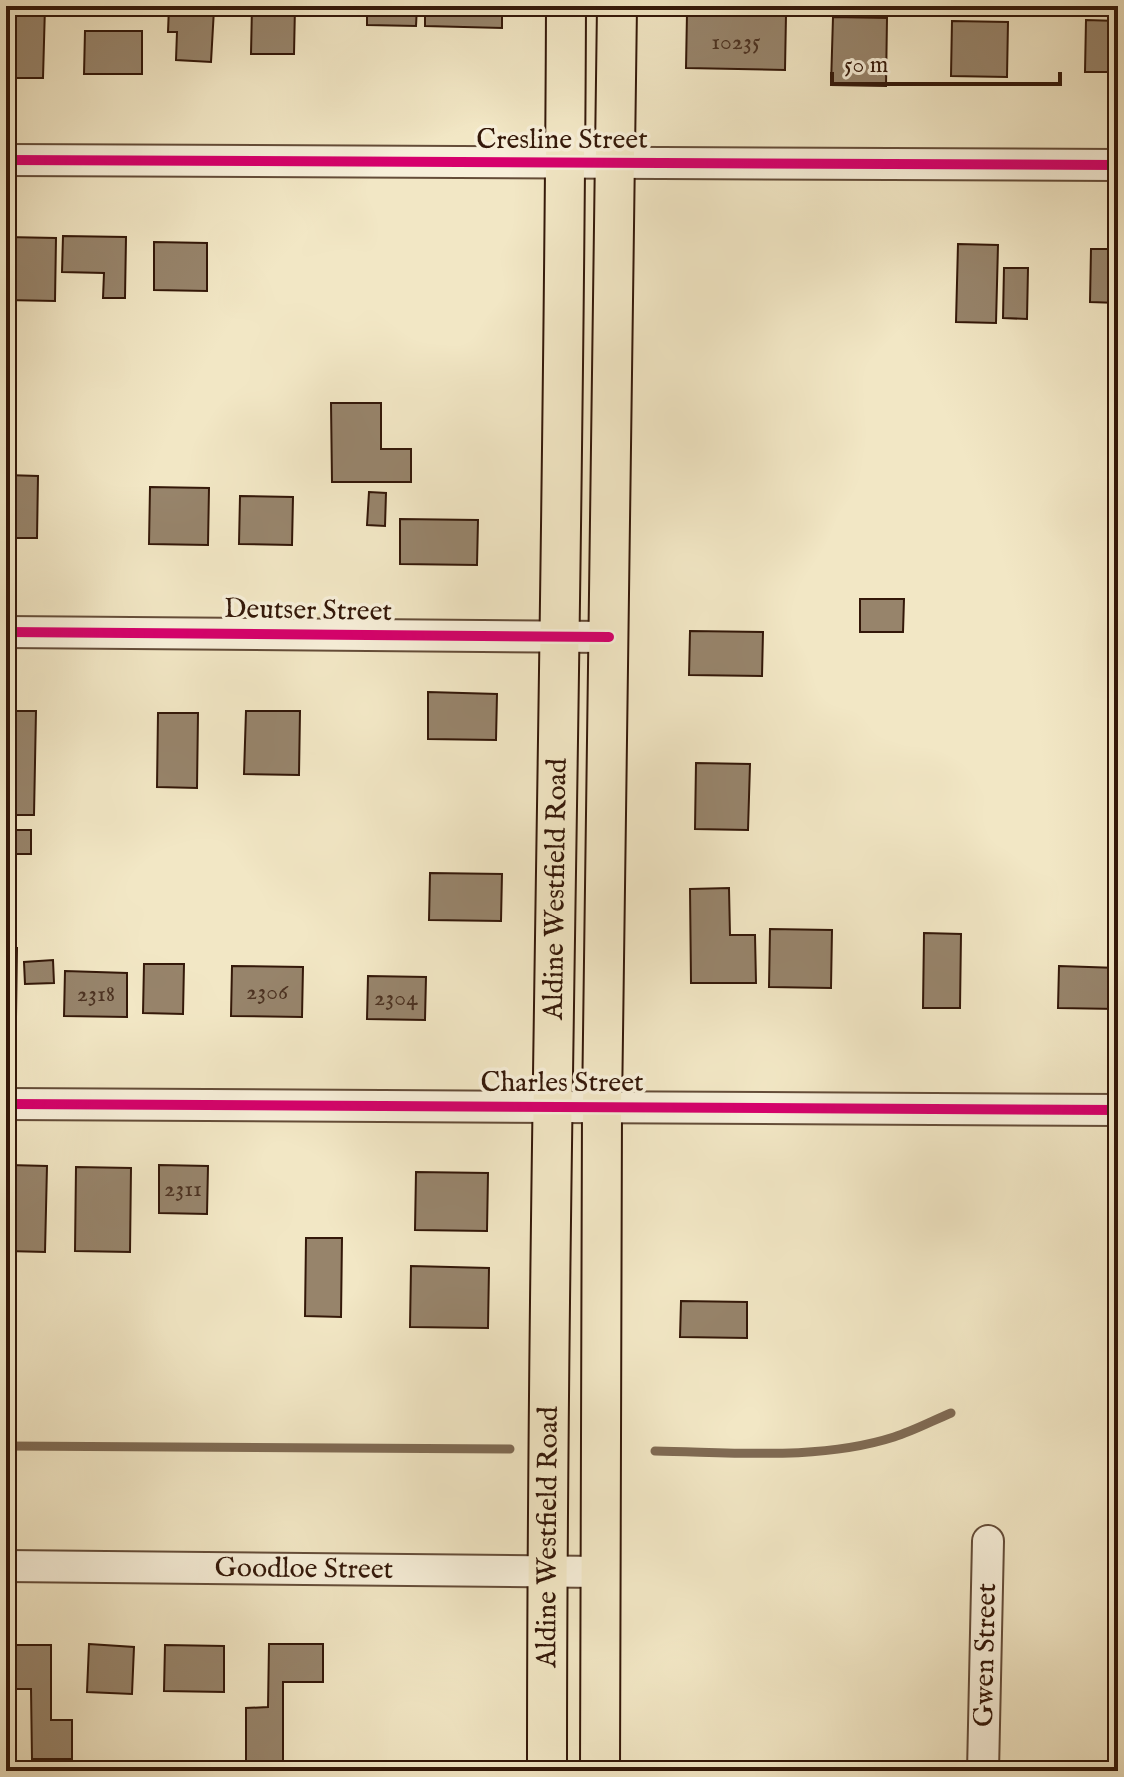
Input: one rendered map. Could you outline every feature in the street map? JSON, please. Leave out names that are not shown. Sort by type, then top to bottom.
[{"type":"main road","name":"Aldine Westfield Road","points":[[547,1771],[546,1513],[551,1435],[551,1108],[566,6]]},
{"type":"main road","name":"Aldine Westfield Road","points":[[600,1771],[602,1108],[617,6]]},
{"type":"street","name":"Cresline Street","points":[[6,160],[1118,165]]},
{"type":"street","name":"Deutser Street","points":[[6,632],[609,637]]},
{"type":"street","name":"Charles Street","points":[[6,1104],[1118,1110]]},
{"type":"street","name":"Gwen Street","points":[[983,1771],[988,1541]]},
{"type":"street","name":"Goodloe Street","points":[[6,1566],[601,1572]]},
{"type":"building","points":[[6,6],[45,6],[43,78],[6,78]]},
{"type":"building","points":[[169,6],[214,9],[211,62],[176,60],[177,32],[168,32]]},
{"type":"building","points":[[252,6],[295,6],[294,54],[251,54]]},
{"type":"building","points":[[367,6],[417,6],[416,26],[367,25]]},
{"type":"building","points":[[425,6],[502,6],[502,28],[425,26]]},
{"type":"building","points":[[1005,6],[1024,6],[1024,12],[1004,11]]},
{"type":"building","points":[[687,13],[786,15],[785,70],[686,68]]},
{"type":"building","points":[[833,17],[887,18],[886,86],[831,85]]},
{"type":"building","points":[[1086,20],[1118,21],[1118,72],[1085,72]]},
{"type":"building","points":[[952,21],[1008,22],[1007,77],[951,76]]},
{"type":"building","points":[[85,31],[142,31],[142,74],[84,74]]},
{"type":"building","points":[[63,236],[126,237],[125,298],[103,298],[104,273],[62,272]]},
{"type":"building","points":[[6,237],[56,238],[55,301],[6,300]]},
{"type":"building","points":[[154,242],[207,243],[207,291],[154,290]]},
{"type":"building","points":[[958,244],[998,245],[996,323],[956,322]]},
{"type":"building","points":[[1091,249],[1118,249],[1118,303],[1090,302]]},
{"type":"building","points":[[1004,268],[1028,268],[1027,319],[1003,318]]},
{"type":"building","points":[[331,403],[381,403],[381,449],[411,449],[411,482],[332,482]]},
{"type":"building","points":[[6,475],[38,476],[37,538],[6,538]]},
{"type":"building","points":[[150,487],[209,488],[208,545],[149,544]]},
{"type":"building","points":[[369,492],[386,493],[385,526],[367,525]]},
{"type":"building","points":[[240,496],[293,497],[292,545],[239,544]]},
{"type":"building","points":[[400,519],[478,520],[477,565],[400,564]]},
{"type":"building","points":[[860,599],[904,599],[903,632],[860,632]]},
{"type":"building","points":[[690,631],[763,632],[762,676],[689,675]]},
{"type":"building","points":[[428,692],[497,694],[496,740],[428,739]]},
{"type":"building","points":[[6,711],[36,711],[34,815],[6,815]]},
{"type":"building","points":[[246,711],[300,711],[299,775],[244,774]]},
{"type":"building","points":[[158,713],[198,713],[197,788],[157,787]]},
{"type":"building","points":[[696,763],[750,764],[748,830],[695,829]]},
{"type":"building","points":[[6,830],[31,830],[31,854],[6,854]]},
{"type":"building","points":[[430,873],[502,874],[501,921],[429,920]]},
{"type":"building","points":[[729,888],[730,935],[755,935],[756,983],[691,983],[690,889]]},
{"type":"building","points":[[770,929],[832,930],[831,988],[769,987]]},
{"type":"building","points":[[924,933],[961,934],[960,1008],[923,1008]]},
{"type":"building","points":[[6,948],[17,948],[16,1017],[6,1017]]},
{"type":"building","points":[[53,960],[54,983],[25,984],[24,962]]},
{"type":"building","points":[[144,964],[184,964],[183,1014],[143,1013]]},
{"type":"building","points":[[232,966],[303,967],[302,1017],[231,1016]]},
{"type":"building","points":[[1059,966],[1118,968],[1117,1009],[1058,1008]]},
{"type":"building","points":[[65,971],[127,973],[127,1017],[64,1016]]},
{"type":"building","points":[[368,976],[426,977],[425,1020],[367,1019]]},
{"type":"building","points":[[9,1165],[47,1166],[45,1252],[7,1251]]},
{"type":"building","points":[[159,1165],[208,1166],[207,1214],[159,1213]]},
{"type":"building","points":[[76,1167],[131,1168],[130,1252],[75,1251]]},
{"type":"building","points":[[416,1172],[488,1173],[487,1231],[415,1230]]},
{"type":"building","points":[[306,1238],[342,1238],[341,1317],[305,1316]]},
{"type":"building","points":[[411,1266],[489,1268],[488,1328],[410,1327]]},
{"type":"building","points":[[681,1301],[747,1302],[747,1338],[680,1337]]},
{"type":"building","points":[[89,1644],[134,1647],[132,1694],[87,1692]]},
{"type":"building","points":[[269,1644],[323,1644],[323,1682],[283,1682],[283,1771],[246,1771],[246,1708],[268,1707]]},
{"type":"building","points":[[6,1645],[51,1645],[51,1720],[72,1720],[72,1759],[32,1759],[31,1689],[6,1689]]},
{"type":"building","points":[[165,1645],[224,1646],[224,1692],[164,1691]]},
{"type":"building","points":[[791,1762],[853,1763],[853,1771],[791,1771]]},
{"type":"waterway","points":[[655,1451],[775,1453],[836,1449],[894,1437],[951,1413]]},
{"type":"waterway","points":[[6,1446],[510,1449]]},
{"type":"cycle path","points":[[6,160],[1118,165]]},
{"type":"cycle path","points":[[6,632],[609,637]]},
{"type":"cycle path","points":[[6,1104],[1118,1110]]}]
